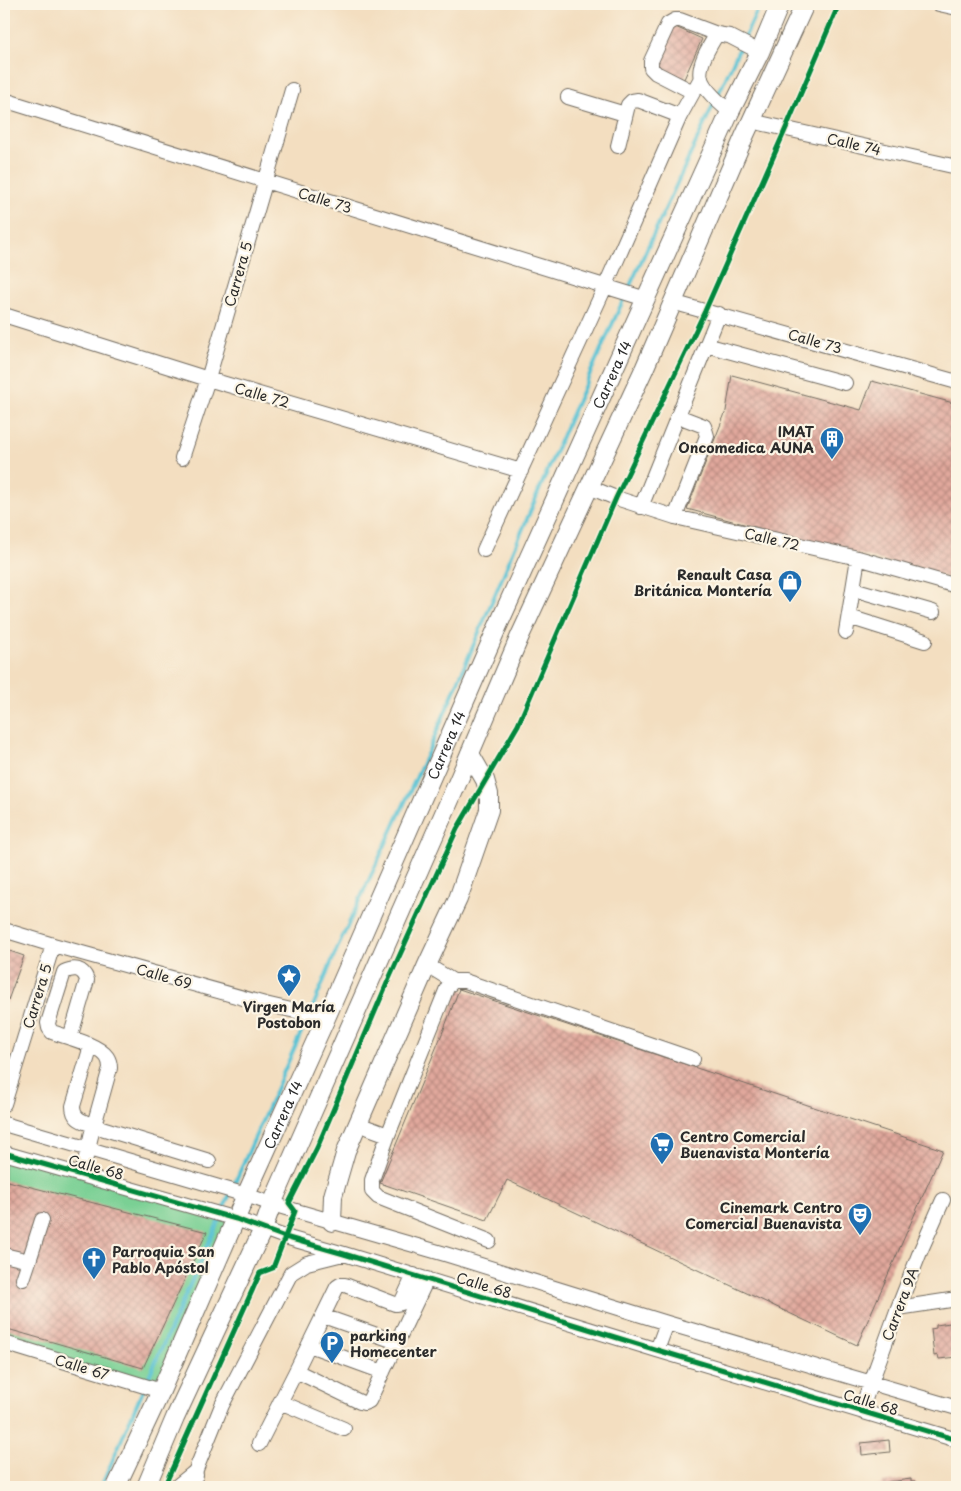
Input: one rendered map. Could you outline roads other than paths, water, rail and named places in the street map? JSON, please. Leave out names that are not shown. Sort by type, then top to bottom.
[{"type":"main road","name":"Carrera 14","points":[[116,1487],[155,1389],[239,1193],[501,619],[641,298],[760,52],[780,4]]},
{"type":"main road","name":"Carrera 14","points":[[146,1487],[175,1418],[263,1229],[272,1204],[520,636],[641,375],[751,121],[805,4]]},
{"type":"main road","points":[[332,1222],[333,1196],[346,1151],[458,898],[489,810],[489,794],[485,780],[470,754]]},
{"type":"main road","points":[[179,1487],[191,1481]]},
{"type":"street","points":[[939,4],[957,8]]},
{"type":"street","points":[[693,92],[656,73],[651,68],[651,60],[668,24],[674,20],[680,20],[717,34],[729,36],[760,52]]},
{"type":"street","points":[[484,550],[520,471],[610,288],[680,116],[700,78],[701,67],[707,48],[717,34]]},
{"type":"street","points":[[700,78],[714,98],[730,112]]},
{"type":"street","name":"Carrera 5","points":[[182,458],[208,379],[292,90]]},
{"type":"street","points":[[568,97],[625,114]]},
{"type":"street","name":"Calle 73","points":[[4,100],[641,298]]},
{"type":"street","points":[[618,146],[625,114],[628,105],[632,101],[638,100],[680,116]]},
{"type":"street","name":"Calle 74","points":[[751,121],[957,167]]},
{"type":"street","name":"Calle 73","points":[[672,302],[957,382]]},
{"type":"street","points":[[641,507],[719,314]]},
{"type":"street","name":"Calle 72","points":[[4,315],[208,379],[520,471]]},
{"type":"street","points":[[706,346],[844,383]]},
{"type":"street","points":[[675,517],[707,436],[704,426],[678,416]]},
{"type":"street","name":"Calle 72","points":[[589,487],[641,507],[675,517],[858,558],[957,586]]},
{"type":"street","points":[[846,632],[858,558]]},
{"type":"street","points":[[853,589],[933,612]]},
{"type":"street","points":[[848,616],[925,641]]},
{"type":"street","name":"Calle 69","points":[[4,930],[265,1004],[319,1016]]},
{"type":"street","name":"Carrera 5","points":[[4,1104],[53,945]]},
{"type":"street","points":[[427,965],[453,981],[465,981],[693,1059]]},
{"type":"street","points":[[70,1038],[86,980],[84,973],[78,969],[71,968],[64,972],[48,1024],[49,1028],[52,1032],[102,1052],[108,1058],[110,1068],[82,1174]]},
{"type":"street","points":[[453,981],[447,988],[388,1135],[372,1180],[372,1191],[378,1197],[489,1241]]},
{"type":"street","points":[[91,1046],[73,1106],[73,1113],[77,1119],[209,1161]]},
{"type":"street","name":"Calle 68","points":[[4,1124],[445,1254],[666,1323],[957,1408]]},
{"type":"street","points":[[358,1124],[388,1135]]},
{"type":"street","name":"Calle 68","points":[[4,1153],[229,1217],[285,1238],[344,1254],[957,1440]]},
{"type":"street","name":"Carrera 9A","points":[[861,1410],[920,1252],[944,1200]]},
{"type":"street","points":[[23,1279],[42,1220]]},
{"type":"street","points":[[191,1481],[222,1406],[291,1273],[307,1263],[344,1254]]},
{"type":"street","points":[[4,1255],[28,1261]]},
{"type":"street","points":[[259,1444],[337,1287],[345,1285],[396,1304],[401,1303],[420,1277]]},
{"type":"street","points":[[296,1371],[360,1402],[364,1403],[369,1400],[396,1342],[420,1277]]},
{"type":"street","points":[[898,1308],[957,1299]]},
{"type":"street","points":[[323,1316],[396,1342]]},
{"type":"street","points":[[657,1350],[666,1323]]},
{"type":"street","name":"Calle 67","points":[[4,1343],[155,1389]]},
{"type":"street","points":[[309,1344],[383,1372]]},
{"type":"street","points":[[280,1402],[344,1429]]},
{"type":"waterway","points":[[717,97],[760,4]]},
{"type":"waterway","points":[[628,290],[714,103]]},
{"type":"waterway","points":[[311,1011],[337,949],[429,750],[566,427],[625,296]]},
{"type":"waterway","points":[[222,1212],[308,1017]]},
{"type":"waterway","points":[[146,1383],[220,1218]]},
{"type":"waterway","points":[[101,1487],[143,1390]]},
{"type":"place","name":"IMAT Oncomedica AUNA","points":[[832,460]]},
{"type":"place","name":"Renault Casa Británica Montería","points":[[790,603]]},
{"type":"place","name":"Virgen María Postobon","points":[[289,997]]},
{"type":"place","name":"Centro Comercial Buenavista Montería","points":[[662,1165]]},
{"type":"place","name":"Cinemark Centro Comercial Buenavista","points":[[860,1236]]},
{"type":"place","name":"Parroquia San Pablo Apóstol","points":[[94,1280]]},
{"type":"place","name":"parking Homecenter","points":[[332,1364]]}]
